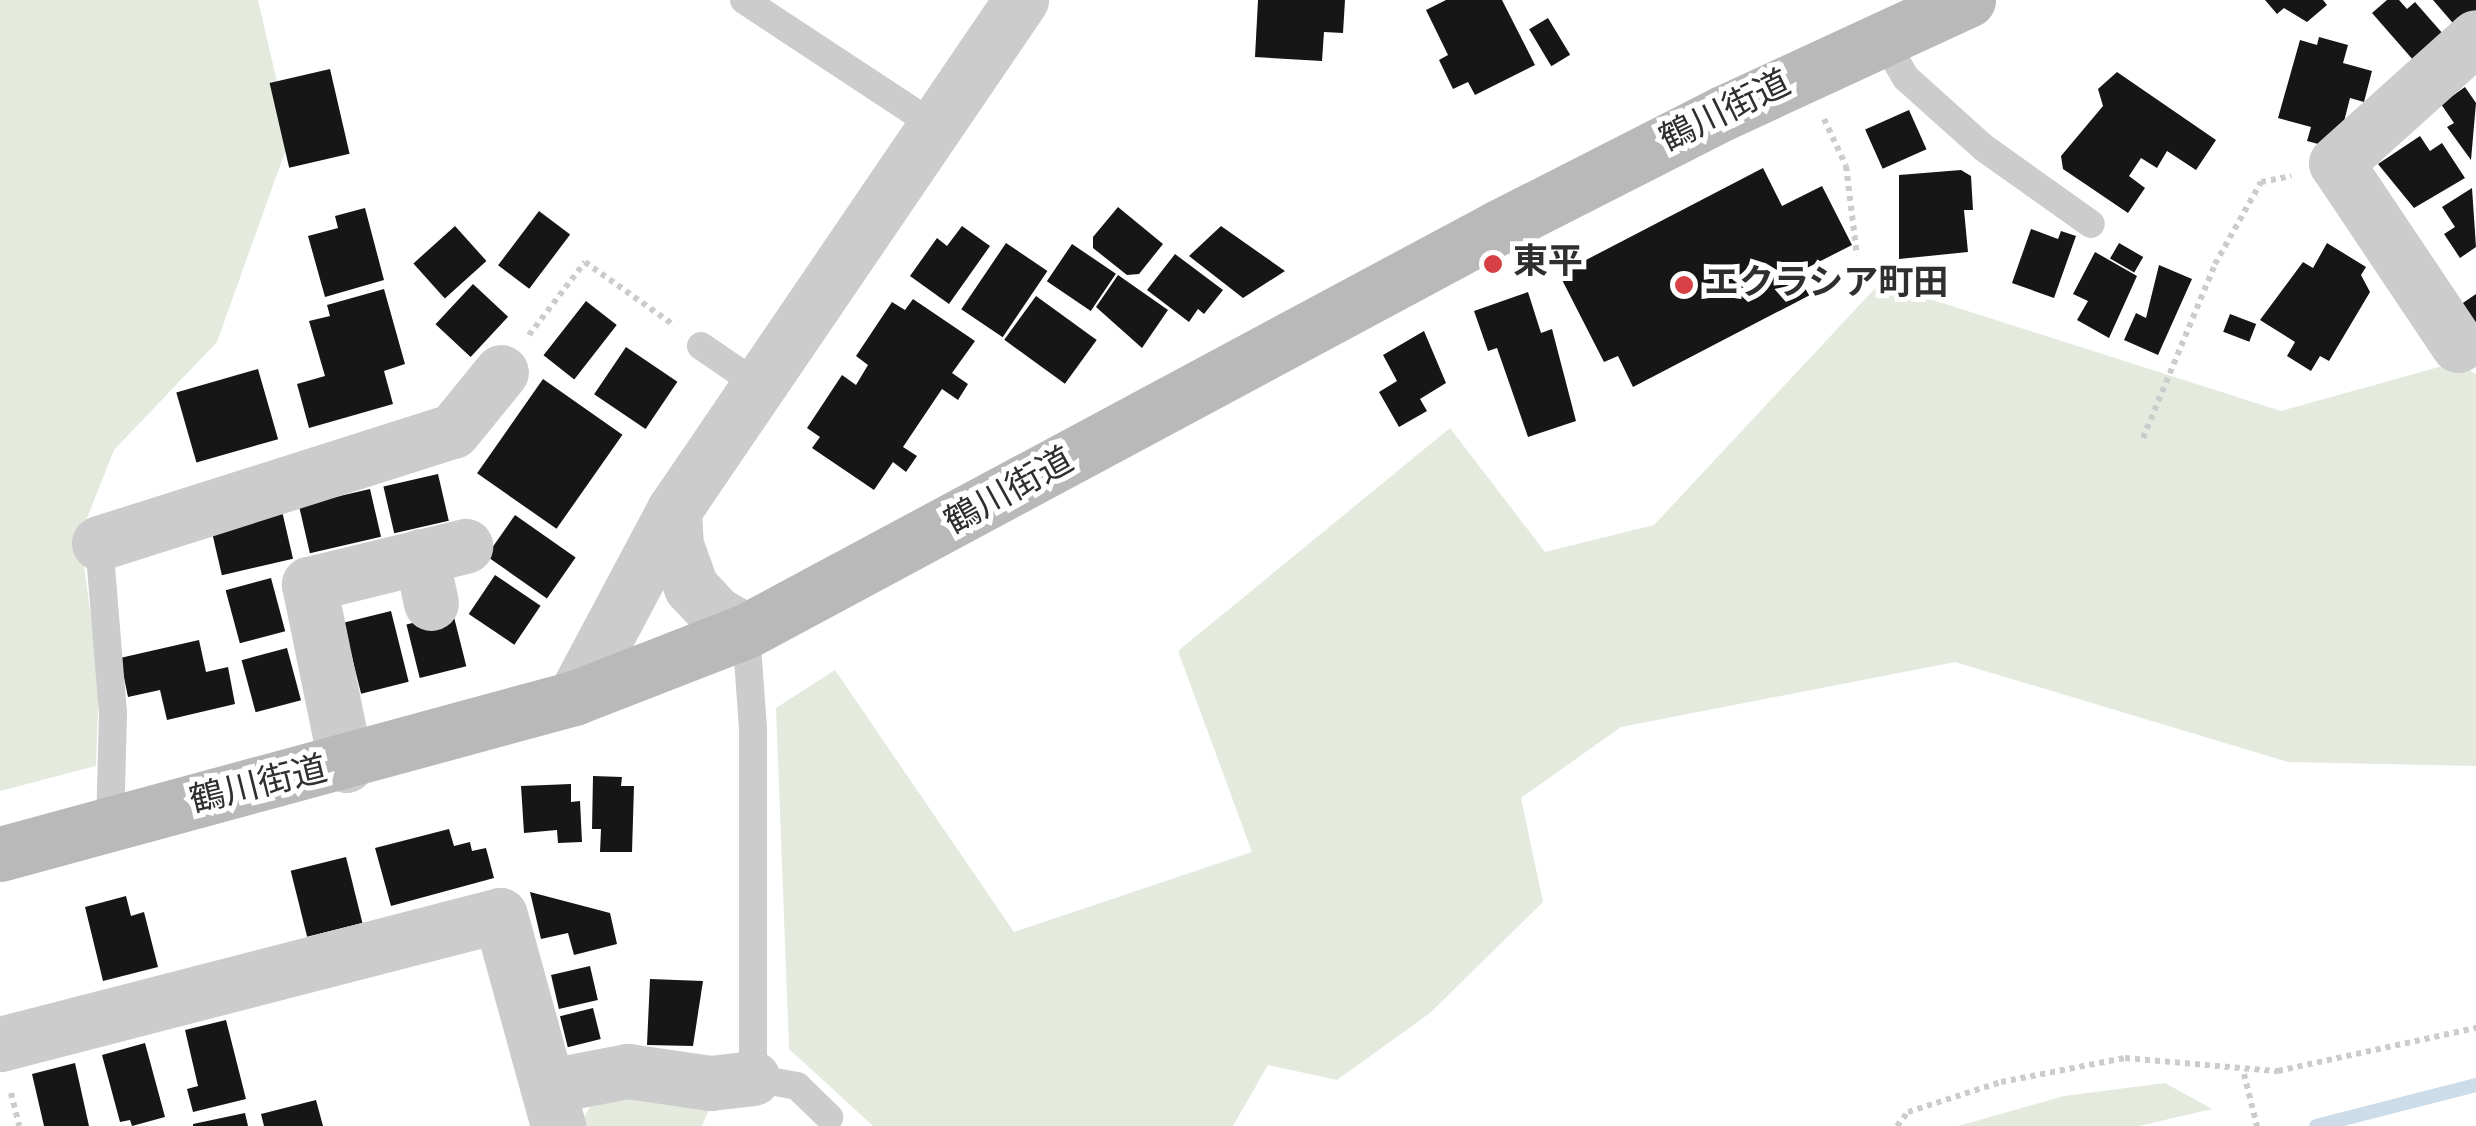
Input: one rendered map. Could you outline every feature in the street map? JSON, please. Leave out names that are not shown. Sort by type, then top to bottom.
[{"type":"main road","name":"鶴川街道","points":[[0,854],[346,765],[574,698],[746,631],[1497,228],[1968,0]]},
{"type":"street","points":[[574,698],[674,510],[1021,0]]},
{"type":"street","points":[[2458,345],[2336,164],[2476,37]]},
{"type":"street","points":[[100,542],[453,431],[513,357]]},
{"type":"street","points":[[674,510],[676,546],[691,587],[715,613],[746,631]]},
{"type":"street","points":[[346,765],[309,584],[439,568]]},
{"type":"street","points":[[0,1044],[500,915],[554,1106],[628,1072],[710,1083],[753,1078]]},
{"type":"lane","points":[[744,0],[935,126]]},
{"type":"lane","points":[[1882,39],[1906,78],[1984,148],[2091,224]]},
{"type":"lane","points":[[691,339],[758,385]]},
{"type":"lane","points":[[100,542],[113,713],[110,826]]},
{"type":"lane","points":[[746,631],[753,713],[753,1078],[798,1086],[829,1117]]},
{"type":"path","points":[[1824,118],[1846,166],[1858,254]]},
{"type":"path","points":[[2142,438],[2215,264],[2260,182],[2336,164]]},
{"type":"path","points":[[513,357],[585,262],[691,339]]},
{"type":"path","points":[[1897,1126],[1908,1112],[2001,1082],[2125,1058],[2186,1060],[2244,1074],[2476,1028]]},
{"type":"path","points":[[2244,1074],[2257,1126]]},
{"type":"shaded area","points":[[0,0],[258,0],[290,138],[217,342],[114,450],[80,536],[99,678],[96,766],[0,791]]},
{"type":"shaded area","points":[[1880,283],[2281,411],[2457,362],[2476,374],[2476,766],[2288,762],[1955,662],[1621,727],[1521,798],[1543,902],[1430,1013],[1337,1080],[1268,1065],[1233,1126],[873,1126],[789,1049],[776,708],[835,670],[1014,932],[1252,852],[1178,651],[1450,428],[1545,552],[1654,525]]},
{"type":"shaded area","points":[[2165,1083],[2212,1109],[2139,1126],[1958,1126],[2064,1096]]},
{"type":"shaded area","points":[[646,1091],[712,1103],[702,1126],[578,1126],[596,1098]]},
{"type":"building","points":[[1258,0],[1345,0],[1343,33],[1324,32],[1322,61],[1255,57]]},
{"type":"building","points":[[1446,0],[1502,0],[1535,65],[1475,95],[1468,82],[1453,89],[1439,60],[1448,55],[1426,10]]},
{"type":"building","points":[[2265,0],[2323,0],[2327,5],[2307,22],[2284,8],[2277,14]]},
{"type":"building","points":[[2387,0],[2399,0],[2407,9],[2415,2],[2451,43],[2421,69],[2372,13]]},
{"type":"building","points":[[2433,0],[2476,0],[2476,14],[2458,29]]},
{"type":"building","points":[[1548,18],[1570,55],[1551,66],[1529,29]]},
{"type":"building","points":[[2319,37],[2348,45],[2343,63],[2372,71],[2364,102],[2350,98],[2337,149],[2307,141],[2311,127],[2278,118],[2300,40],[2317,45]]},
{"type":"building","points":[[330,69],[350,154],[289,168],[270,83]]},
{"type":"building","points":[[2117,72],[2216,140],[2196,170],[2167,151],[2157,168],[2141,158],[2129,176],[2145,188],[2128,213],[2063,169],[2061,156],[2103,106],[2098,89]]},
{"type":"building","points":[[2465,87],[2476,103],[2471,160],[2447,127],[2454,123],[2441,104]]},
{"type":"building","points":[[1909,110],[1926,149],[1883,169],[1865,130]]},
{"type":"building","points":[[2420,136],[2430,151],[2442,143],[2465,178],[2414,208],[2378,164]]},
{"type":"building","name":"エクラシア町田","points":[[1763,168],[1782,206],[1822,186],[1852,245],[1797,273],[1810,295],[1633,387],[1618,356],[1604,362],[1559,274]]},
{"type":"building","points":[[1961,170],[1971,176],[1973,210],[1964,210],[1968,252],[1899,259],[1899,175]]},
{"type":"building","points":[[2472,188],[2476,247],[2460,258],[2444,234],[2455,227],[2442,207]]},
{"type":"building","points":[[1118,207],[1163,244],[1139,274],[1127,275],[1093,248],[1093,237]]},
{"type":"building","points":[[365,208],[384,280],[325,297],[308,236],[338,228],[335,216]]},
{"type":"building","points":[[539,211],[570,234],[529,289],[498,265]]},
{"type":"building","points":[[455,226],[486,261],[445,298],[413,263]]},
{"type":"building","points":[[962,226],[990,246],[949,304],[910,276],[937,238],[947,246]]},
{"type":"building","points":[[1221,226],[1285,271],[1243,298],[1189,256]]},
{"type":"building","points":[[2031,229],[2058,239],[2061,231],[2076,236],[2054,298],[2012,283]]},
{"type":"building","points":[[1006,243],[1047,271],[1003,337],[961,309]]},
{"type":"building","points":[[2119,243],[2143,257],[2134,273],[2110,259]]},
{"type":"building","points":[[2327,243],[2366,267],[2361,275],[2370,292],[2329,361],[2320,356],[2311,371],[2287,356],[2295,342],[2260,320],[2303,262],[2313,268]]},
{"type":"building","points":[[1072,244],[1116,274],[1091,311],[1047,281]]},
{"type":"building","points":[[2095,252],[2137,276],[2109,338],[2077,320],[2088,301],[2073,294]]},
{"type":"building","points":[[1175,254],[1223,290],[1204,314],[1198,309],[1189,322],[1147,290]]},
{"type":"building","points":[[2159,265],[2192,279],[2158,355],[2124,340],[2136,313],[2146,318]]},
{"type":"building","points":[[1118,275],[1168,310],[1142,348],[1096,307]]},
{"type":"building","points":[[473,284],[508,317],[471,357],[435,324]]},
{"type":"building","points":[[384,289],[405,364],[384,371],[393,404],[309,428],[297,384],[325,376],[309,321],[330,316],[327,305]]},
{"type":"building","points":[[1528,292],[1541,333],[1552,329],[1576,421],[1528,437],[1497,348],[1488,351],[1474,311]]},
{"type":"building","points":[[2476,294],[2476,335],[2457,307]]},
{"type":"building","points":[[1036,296],[1097,340],[1065,384],[1004,340]]},
{"type":"building","points":[[913,299],[975,341],[952,373],[968,384],[958,400],[942,389],[903,447],[917,456],[906,472],[893,462],[874,490],[812,448],[820,437],[807,428],[842,375],[856,385],[868,365],[856,356],[892,302],[905,310]]},
{"type":"building","points":[[586,301],[617,325],[574,379],[544,355]]},
{"type":"building","points":[[2230,314],[2256,324],[2249,342],[2223,332]]},
{"type":"building","points":[[1424,331],[1446,383],[1420,399],[1427,411],[1399,427],[1379,392],[1397,381],[1383,355]]},
{"type":"building","points":[[626,347],[677,382],[646,429],[594,394]]},
{"type":"building","points":[[258,369],[278,439],[196,463],[176,392]]},
{"type":"building","points":[[543,379],[622,435],[556,529],[477,473]]},
{"type":"building","points":[[438,474],[449,521],[394,533],[383,487]]},
{"type":"building","points":[[370,489],[381,537],[310,553],[299,505]]},
{"type":"building","points":[[282,511],[293,559],[222,575],[211,527]]},
{"type":"building","points":[[515,515],[576,557],[547,598],[486,556]]},
{"type":"building","points":[[495,575],[541,606],[514,645],[469,614]]},
{"type":"building","points":[[271,578],[285,631],[240,643],[226,590]]},
{"type":"building","points":[[391,611],[409,682],[361,694],[343,623]]},
{"type":"building","points":[[453,613],[466,666],[420,678],[406,625]]},
{"type":"building","points":[[199,640],[206,672],[228,667],[235,704],[167,720],[160,690],[128,697],[120,658]]},
{"type":"building","points":[[287,648],[301,700],[256,712],[242,660]]},
{"type":"building","points":[[593,776],[622,777],[621,786],[634,786],[632,852],[600,852],[601,829],[592,829]]},
{"type":"building","points":[[571,784],[571,802],[580,801],[582,842],[558,843],[557,830],[524,833],[521,786]]},
{"type":"building","points":[[449,829],[454,846],[470,842],[472,851],[486,848],[494,878],[391,906],[375,848]]},
{"type":"building","points":[[346,857],[362,923],[307,937],[291,871]]},
{"type":"building","points":[[530,892],[610,913],[617,944],[574,955],[568,933],[541,939]]},
{"type":"building","points":[[126,896],[131,916],[144,912],[158,967],[103,981],[85,907]]},
{"type":"building","points":[[590,966],[598,1000],[559,1009],[551,975]]},
{"type":"building","points":[[650,979],[703,981],[693,1046],[647,1045]]},
{"type":"building","points":[[593,1008],[601,1039],[568,1047],[560,1016]]},
{"type":"building","points":[[226,1020],[246,1099],[193,1112],[187,1089],[198,1086],[185,1030]]},
{"type":"building","points":[[145,1043],[165,1117],[132,1126],[130,1120],[120,1122],[102,1055]]},
{"type":"building","points":[[75,1063],[89,1126],[44,1126],[32,1074]]},
{"type":"building","points":[[316,1100],[323,1126],[264,1126],[261,1114]]},
{"type":"building","points":[[245,1113],[248,1126],[193,1126],[193,1124]]},
{"type":"waterway","points":[[2316,1126],[2476,1085]]},
{"type":"place","name":"東平","points":[[1493,264]]},
{"type":"place","name":"エクラシア町田","points":[[1684,285]]}]
